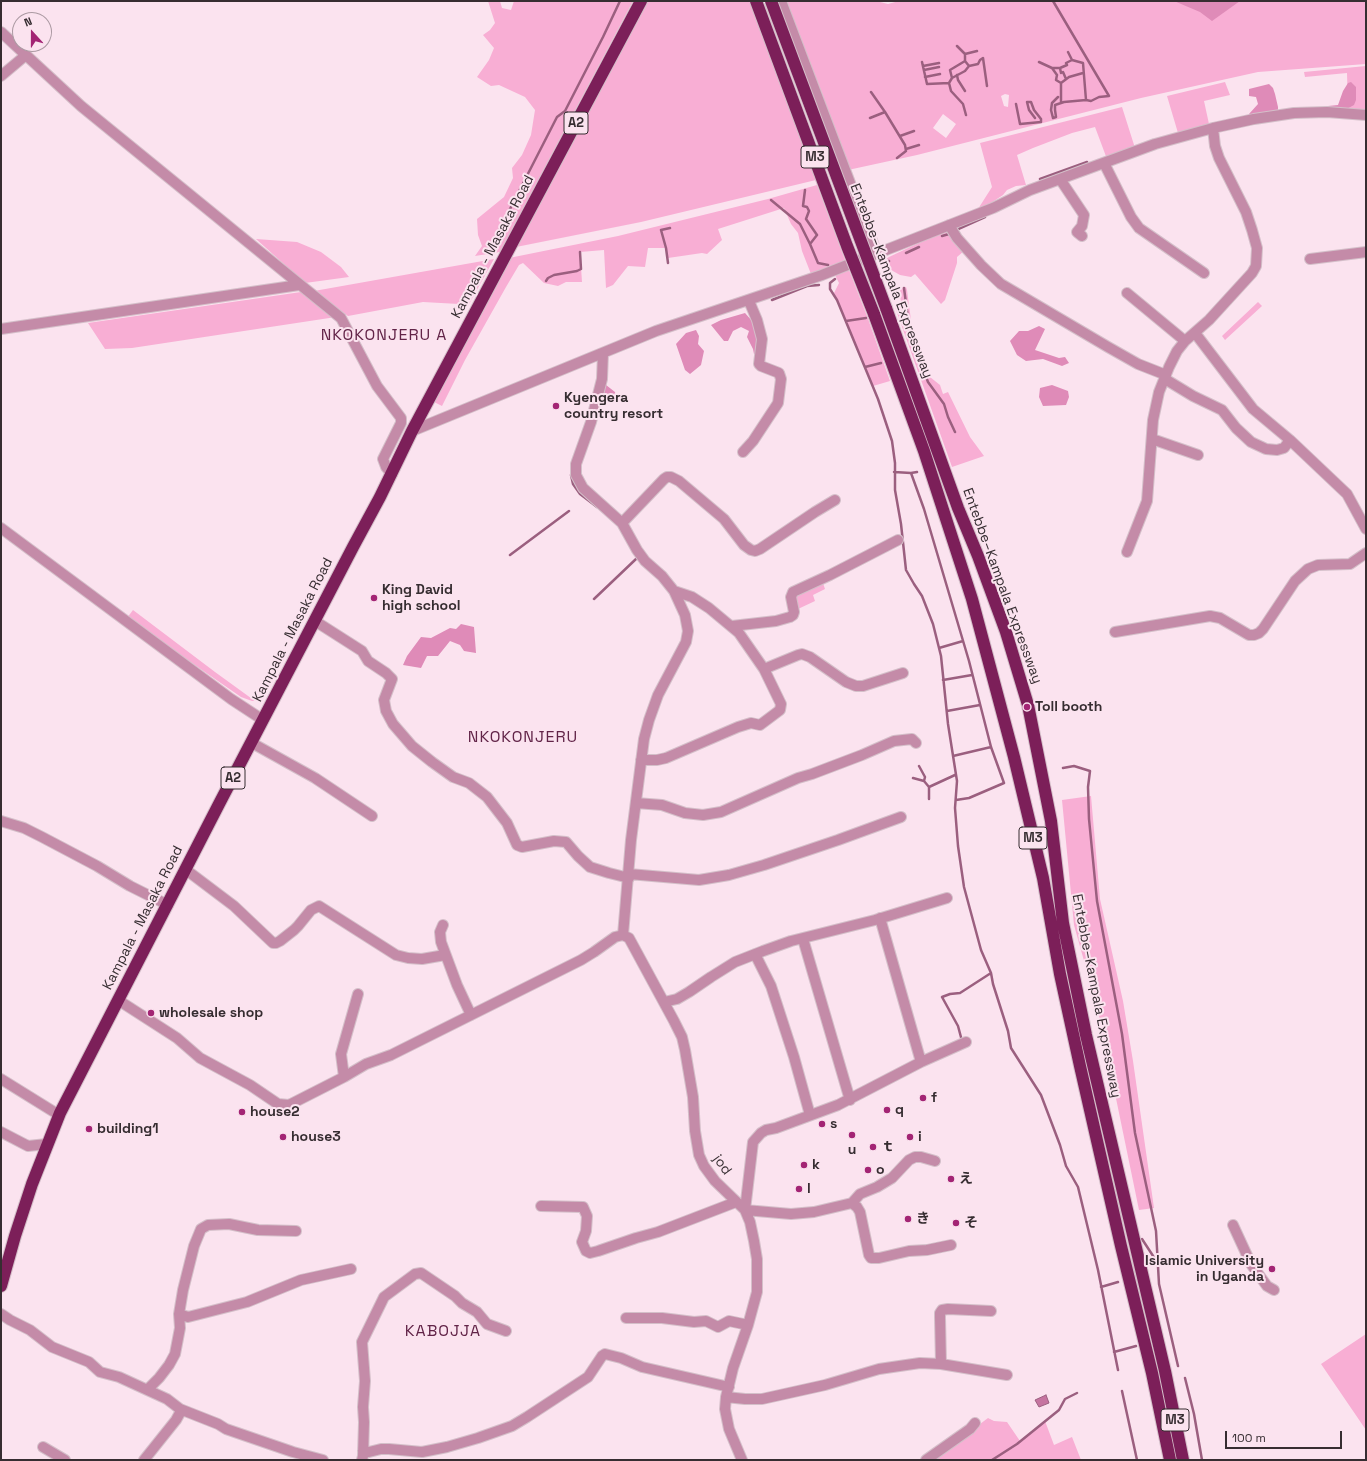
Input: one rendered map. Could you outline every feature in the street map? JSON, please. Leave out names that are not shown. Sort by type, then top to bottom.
[{"type":"highway","name":"Kampala - Masaka Road","points":[[1,1286],[15,1236],[47,1144],[59,1115],[168,905],[185,869],[392,474],[412,431],[641,1]]},
{"type":"highway","name":"Entebbe–Kampala Expressway","points":[[756,1],[924,451],[972,599],[1014,757],[1043,878],[1060,974],[1080,1066],[1153,1378],[1170,1460]]},
{"type":"highway","name":"Entebbe–Kampala Expressway","points":[[771,1],[1006,632],[1028,705],[1051,821],[1064,923],[1086,1035],[1166,1375],[1183,1460]]},
{"type":"street","points":[[781,1],[877,254]]},
{"type":"street","points":[[1,32],[81,106],[341,318],[377,386],[401,418],[401,423],[383,459],[386,467],[392,474]]},
{"type":"street","points":[[1,76],[26,55]]},
{"type":"street","points":[[412,431],[679,323],[749,301],[877,254],[1060,179],[1155,144],[1213,128],[1254,119],[1294,113],[1327,112],[1366,116]]},
{"type":"street","points":[[1127,552],[1147,501],[1156,404],[1165,377],[1177,351],[1185,341],[1195,333],[1252,273],[1256,266],[1257,248],[1246,212],[1219,158],[1215,146],[1213,128]]},
{"type":"street","points":[[1104,164],[1131,217],[1139,228],[1204,273]]},
{"type":"street","points":[[1060,179],[1084,215],[1082,226],[1077,232],[1082,236]]},
{"type":"street","points":[[949,225],[957,238],[981,265],[1001,284],[1114,351],[1165,377],[1193,396],[1222,410],[1236,428],[1251,442],[1266,449],[1277,450],[1284,448],[1290,440]]},
{"type":"street","points":[[1310,259],[1366,252]]},
{"type":"street","points":[[1,329],[299,285]]},
{"type":"street","points":[[1127,293],[1185,341]]},
{"type":"street","points":[[743,452],[753,442],[778,403],[781,379],[779,373],[759,364],[762,339],[758,320],[749,301]]},
{"type":"street","points":[[1195,333],[1253,409],[1272,427],[1290,440],[1342,488],[1363,515],[1366,529]]},
{"type":"street","points":[[118,1000],[177,1038],[200,1058],[250,1085],[278,1104],[289,1105],[366,1064],[391,1054],[581,960],[615,937],[623,935],[631,840],[641,760],[649,720],[658,695],[686,642],[688,631],[685,615],[674,591],[662,576],[645,561],[622,523],[583,488],[576,475],[576,464],[591,422],[602,378],[603,353]]},
{"type":"street","points":[[1152,439],[1198,455]]},
{"type":"street","points":[[622,523],[666,477],[671,477],[679,481],[724,519],[744,545],[755,551],[835,500]]},
{"type":"street","points":[[1,528],[219,690],[263,720]]},
{"type":"street","points":[[732,626],[776,621],[790,617],[794,612],[791,597],[793,592],[898,540]]},
{"type":"street","points":[[1114,632],[1210,616],[1220,618],[1248,635],[1254,635],[1259,633],[1295,582],[1308,569],[1318,565],[1350,564],[1366,553]]},
{"type":"street","points":[[641,760],[657,760],[666,758],[738,727],[751,723],[760,725],[763,724],[780,710],[781,704],[764,669],[739,633],[732,626],[692,597],[674,591]]},
{"type":"street","points":[[316,618],[364,648],[366,654],[393,674],[395,678],[387,700],[389,708],[397,725],[417,744]]},
{"type":"street","points":[[316,618],[362,651],[368,661],[392,679],[384,700],[386,711],[393,724],[412,746],[432,762],[453,777],[469,783],[487,797],[507,823],[517,845],[522,847],[554,841],[566,842],[590,867],[609,873],[629,876],[699,880],[729,875],[764,865],[901,817]]},
{"type":"street","points":[[764,669],[802,654],[810,657],[846,682],[856,686],[863,686],[903,673]]},
{"type":"street","points":[[636,803],[662,805],[685,813],[703,815],[721,812],[798,778],[862,755],[894,741],[912,739],[916,743]]},
{"type":"street","points":[[252,743],[315,778],[372,816]]},
{"type":"street","points":[[1,821],[24,828],[42,837],[97,866],[130,886],[168,905]]},
{"type":"street","points":[[185,869],[237,909],[273,942],[276,943],[298,926],[311,910],[319,906],[396,955],[422,959],[445,955]]},
{"type":"street","points":[[664,1002],[677,999],[735,962],[755,954],[791,941],[880,918],[947,898]]},
{"type":"street","points":[[880,918],[921,1062]]},
{"type":"street","points":[[443,925],[440,932],[440,938],[445,955],[471,1015]]},
{"type":"street","name":"jod","points":[[623,935],[629,938],[682,1037],[693,1097],[695,1131],[699,1155],[704,1166],[716,1182],[745,1210]]},
{"type":"street","points":[[803,939],[850,1100]]},
{"type":"street","points":[[755,954],[771,986],[794,1057],[810,1115]]},
{"type":"street","points":[[344,1077],[341,1054],[358,994]]},
{"type":"street","points":[[742,1460],[734,1443],[726,1419],[727,1392],[733,1368],[755,1301],[757,1259],[753,1231],[745,1210],[752,1148],[756,1137],[766,1130],[776,1128],[850,1100],[921,1062],[966,1042]]},
{"type":"street","points":[[1,1079],[59,1115]]},
{"type":"street","points":[[1,1132],[28,1146],[47,1144]]},
{"type":"street","points":[[852,1204],[860,1194],[877,1187],[892,1178],[909,1160],[921,1156],[935,1161]]},
{"type":"street","points":[[541,1206],[583,1207],[587,1216],[586,1230],[582,1242],[586,1251],[590,1253],[658,1232],[736,1202]]},
{"type":"street","points":[[745,1210],[779,1213],[808,1213],[824,1211],[845,1204],[852,1204],[857,1207],[860,1212],[869,1255],[871,1258],[879,1258],[906,1251],[927,1250],[951,1245]]},
{"type":"street","points":[[147,1390],[159,1378],[175,1354],[180,1328],[179,1314],[183,1290],[194,1246],[201,1229],[208,1225],[229,1224],[258,1230],[296,1231]]},
{"type":"street","points":[[1233,1225],[1252,1264],[1267,1286],[1274,1290]]},
{"type":"street","points":[[179,1314],[188,1317],[247,1302],[301,1280],[351,1269]]},
{"type":"street","points":[[506,1331],[487,1324],[477,1312],[421,1273],[415,1274],[384,1297],[367,1329],[362,1342],[365,1381],[362,1455],[380,1449],[422,1452],[472,1440],[512,1426],[588,1377],[602,1356],[605,1354],[745,1399],[762,1399],[825,1385],[879,1369],[920,1363],[941,1364],[1007,1375]]},
{"type":"street","points":[[941,1364],[940,1313],[942,1310],[991,1311]]},
{"type":"street","points":[[1,1314],[30,1330],[52,1347],[89,1362],[100,1372],[119,1378],[167,1399],[180,1409],[218,1424],[226,1429],[293,1452],[323,1460]]},
{"type":"street","points":[[626,1318],[662,1318],[694,1322],[706,1321],[718,1327],[729,1321],[748,1325]]},
{"type":"street","points":[[144,1460],[176,1420],[181,1411],[180,1409]]},
{"type":"street","points":[[926,1460],[970,1429],[975,1423]]},
{"type":"street","points":[[44,1447],[65,1460]]},
{"type":"shaded area","points":[[488,1],[500,1],[502,8],[511,10],[514,1],[633,1],[500,252],[475,256],[482,246],[478,235],[477,219],[504,197],[513,178],[512,168],[522,155],[531,135],[535,110],[525,97],[499,85],[491,86],[477,77],[489,60],[494,48],[483,35],[490,30],[495,23]]},
{"type":"shaded area","points":[[647,1],[750,1],[816,180],[641,222],[516,247]]},
{"type":"shaded area","points":[[785,1],[876,1],[888,4],[899,1],[1366,1],[1366,64],[1258,72],[1141,98],[917,155],[848,170],[822,93]],"holes":[[[1005,94],[1009,95],[1008,107],[1004,106],[1001,96]],[[943,114],[956,124],[946,138],[933,128]]]},
{"type":"shaded area","points":[[1174,1],[1240,1],[1212,21],[1200,12]]},
{"type":"shaded area","points":[[1366,66],[1366,112],[1348,110],[1347,73],[1305,77],[1304,72]]},
{"type":"shaded area","points":[[1225,82],[1230,95],[1204,101],[1209,124],[1178,133],[1167,96]]},
{"type":"shaded area","points":[[1351,82],[1356,87],[1356,100],[1354,105],[1341,112],[1327,109],[1328,106],[1338,105],[1343,91],[1348,83]]},
{"type":"shaded area","points":[[1269,84],[1273,88],[1275,94],[1278,112],[1257,117],[1249,114],[1258,104],[1256,97],[1249,96],[1249,89]]},
{"type":"shaded area","points":[[1122,107],[1135,148],[1107,159],[1095,127],[1072,133],[1033,148],[1017,155],[1026,185],[1016,186],[1007,190],[1003,195],[991,203],[978,209],[992,187],[980,143]]},
{"type":"shaded area","points":[[817,185],[845,260],[811,274],[802,251],[798,233],[791,224],[784,208],[718,229],[722,240],[707,254],[702,253],[668,258],[666,248],[648,248],[645,267],[628,266],[613,285],[606,288],[604,250],[580,252],[582,282],[566,282],[558,286],[544,283],[523,263],[519,265],[506,287],[465,360],[442,406],[434,402],[509,258],[618,236],[768,199]]},
{"type":"shaded area","points":[[946,230],[964,251],[957,257],[957,263],[945,300],[941,304],[915,274],[911,277],[900,275],[884,266],[884,260]]},
{"type":"shaded area","points":[[256,239],[297,242],[321,252],[341,267],[349,277],[305,283]]},
{"type":"shaded area","points":[[494,259],[468,306],[423,302],[348,316],[314,291]]},
{"type":"shaded area","points":[[849,270],[890,381],[873,386],[834,293],[839,283],[835,275]]},
{"type":"shaded area","points":[[906,287],[912,328],[930,377],[940,385],[943,394],[948,392],[970,437],[984,456],[952,467],[895,307],[901,301],[899,293],[901,288]]},
{"type":"shaded area","points":[[301,292],[336,317],[132,348],[105,349],[88,323]]},
{"type":"shaded area","points":[[1258,302],[1262,306],[1225,340],[1222,336]]},
{"type":"shaded area","points":[[745,313],[753,322],[760,339],[756,355],[754,354],[747,337],[749,331],[741,327],[733,331],[728,341],[724,341],[711,325],[721,320]]},
{"type":"shaded area","points":[[1039,326],[1045,329],[1035,350],[1059,358],[1065,357],[1069,363],[1062,366],[1043,359],[1026,361],[1017,355],[1010,341],[1019,331],[1028,331]]},
{"type":"shaded area","points":[[696,330],[699,336],[698,344],[704,351],[701,365],[690,374],[685,370],[676,344],[686,333]]},
{"type":"shaded area","points":[[604,385],[615,392],[616,397],[610,400],[601,397]]},
{"type":"shaded area","points":[[1052,385],[1068,391],[1069,397],[1066,405],[1043,406],[1039,397],[1040,388]]},
{"type":"shaded area","points":[[823,583],[825,589],[813,595],[815,601],[798,609],[792,596]]},
{"type":"shaded area","points":[[133,610],[255,701],[241,697],[127,618]]},
{"type":"shaded area","points":[[461,624],[474,627],[476,653],[464,651],[460,645],[450,641],[438,656],[427,656],[421,668],[403,665],[407,656],[421,637],[431,638],[450,628],[456,629]]},
{"type":"shaded area","points":[[1091,796],[1100,899],[1123,1001],[1154,1208],[1139,1210],[1098,1011],[1074,925],[1062,800]]},
{"type":"shaded area","points":[[1366,1334],[1366,1430],[1321,1364]]},
{"type":"shaded area","points":[[1046,1395],[1049,1403],[1039,1407],[1035,1400]]},
{"type":"shaded area","points":[[988,1418],[994,1421],[1007,1422],[1020,1441],[1045,1421],[1054,1445],[1072,1437],[1081,1460],[932,1460]]},
{"type":"waterway","points":[[491,246],[557,117],[565,111],[620,1]]},
{"type":"waterway","points":[[1053,1],[1109,96],[1099,97],[1091,101],[1064,102],[1055,105],[1056,117],[1053,118],[1051,110],[1052,103],[1058,97]]},
{"type":"waterway","points":[[957,46],[965,54],[965,61],[950,70],[952,78],[949,83],[951,91],[963,104],[966,115]]},
{"type":"waterway","points":[[965,54],[977,51]]},
{"type":"waterway","points":[[1068,52],[1072,60],[1083,63],[1086,100]]},
{"type":"waterway","points":[[969,66],[978,64],[983,58],[987,86]]},
{"type":"waterway","points":[[1052,68],[1060,68],[1067,65],[1066,63],[1072,60]]},
{"type":"waterway","points":[[952,78],[965,71],[969,66],[965,61]]},
{"type":"waterway","points":[[922,62],[927,84],[949,83]]},
{"type":"waterway","points":[[1039,62],[1052,68],[1057,75],[1056,80],[1061,83]]},
{"type":"waterway","points":[[923,66],[939,63]]},
{"type":"waterway","points":[[924,70],[939,67]]},
{"type":"waterway","points":[[1060,68],[1061,73],[1063,72],[1066,79]]},
{"type":"waterway","points":[[1061,103],[1061,83],[1069,77],[1083,73]]},
{"type":"waterway","points":[[925,77],[940,74]]},
{"type":"waterway","points":[[957,75],[958,80],[965,91]]},
{"type":"waterway","points":[[871,92],[905,145],[906,151],[897,158]]},
{"type":"waterway","points":[[1016,104],[1020,124],[1041,122],[1041,119],[1034,110],[1031,102],[1027,102],[1029,110],[1035,118]]},
{"type":"waterway","points":[[870,118],[885,112]]},
{"type":"waterway","points":[[900,136],[914,131]]},
{"type":"waterway","points":[[906,149],[919,145]]},
{"type":"waterway","points":[[1040,179],[1087,162]]},
{"type":"waterway","points":[[805,190],[803,206],[807,207],[809,211],[806,219],[817,235],[810,244]]},
{"type":"waterway","points":[[771,200],[800,224],[818,263],[828,265]]},
{"type":"waterway","points":[[956,230],[985,217]]},
{"type":"waterway","points":[[668,263],[661,230],[670,228]]},
{"type":"waterway","points":[[942,236],[949,234]]},
{"type":"waterway","points":[[906,253],[919,247]]},
{"type":"waterway","points":[[546,281],[554,275],[581,269],[580,252]]},
{"type":"waterway","points":[[883,263],[889,261]]},
{"type":"waterway","points":[[835,279],[830,283],[830,289],[837,300],[878,399],[892,441],[895,463],[895,490],[901,524],[906,570],[922,596],[933,624],[941,656],[948,724],[957,781],[955,808],[958,846],[964,887],[981,950],[991,973],[1008,1031],[1011,1048],[1041,1095],[1060,1145],[1066,1166],[1078,1187],[1098,1270],[1118,1370]]},
{"type":"waterway","points":[[772,300],[807,286],[819,285]]},
{"type":"waterway","points":[[904,288],[910,334],[928,382],[944,404],[955,432]]},
{"type":"waterway","points":[[846,321],[866,318]]},
{"type":"waterway","points":[[865,367],[881,363]]},
{"type":"waterway","points":[[894,472],[917,472]]},
{"type":"waterway","points":[[911,473],[924,509],[969,661],[991,747],[1004,783],[969,798],[956,800]]},
{"type":"waterway","points":[[571,475],[573,484],[580,494],[597,507]]},
{"type":"waterway","points":[[510,555],[569,511]]},
{"type":"waterway","points":[[594,599],[636,559]]},
{"type":"waterway","points":[[939,648],[963,641]]},
{"type":"waterway","points":[[943,680],[972,675]]},
{"type":"waterway","points":[[947,711],[980,705]]},
{"type":"waterway","points":[[953,756],[991,747]]},
{"type":"waterway","points":[[919,766],[925,777],[924,781],[929,787],[955,775]]},
{"type":"waterway","points":[[1063,768],[1074,766],[1090,771],[1088,787],[1089,819],[1097,901],[1122,1034],[1135,1133],[1156,1231],[1159,1284],[1178,1366]]},
{"type":"waterway","points":[[913,778],[924,781]]},
{"type":"waterway","points":[[929,787],[929,799]]},
{"type":"waterway","points":[[962,1041],[958,1026],[942,997],[960,993],[991,973]]},
{"type":"waterway","points":[[1142,1239],[1157,1262]]},
{"type":"waterway","points":[[1101,1287],[1118,1282]]},
{"type":"waterway","points":[[1114,1352],[1136,1346]]},
{"type":"waterway","points":[[1185,1378],[1194,1414],[1202,1460]]},
{"type":"waterway","points":[[1122,1391],[1137,1460]]},
{"type":"waterway","points":[[992,1460],[1017,1444],[1059,1410],[1065,1399],[1077,1393]]},
{"type":"place","name":"Kyengera country resort","points":[[556,406]]},
{"type":"place","name":"King David high school","points":[[374,598]]},
{"type":"place","name":"Toll booth","points":[[1027,707]]},
{"type":"place","name":"wholesale shop","points":[[151,1013]]},
{"type":"place","name":"f","points":[[923,1098]]},
{"type":"place","name":"q","points":[[887,1110]]},
{"type":"place","name":"house2","points":[[242,1112]]},
{"type":"place","name":"s","points":[[822,1124]]},
{"type":"place","name":"building1","points":[[89,1129]]},
{"type":"place","name":"u","points":[[852,1135]]},
{"type":"place","name":"house3","points":[[283,1137]]},
{"type":"place","name":"i","points":[[910,1137]]},
{"type":"place","name":"ｔ","points":[[873,1147]]},
{"type":"place","name":"k","points":[[804,1165]]},
{"type":"place","name":"o","points":[[868,1170]]},
{"type":"place","name":"え","points":[[951,1179]]},
{"type":"place","name":"l","points":[[799,1189]]},
{"type":"place","name":"き","points":[[908,1219]]},
{"type":"place","name":"そ","points":[[956,1223]]},
{"type":"place","name":"Islamic University in Uganda","points":[[1272,1269]]},
{"type":"district","name":"NKOKONJERU A","points":[[384,336]]},
{"type":"district","name":"NKOKONJERU","points":[[523,738]]},
{"type":"district","name":"KABOJJA","points":[[443,1332]]}]
